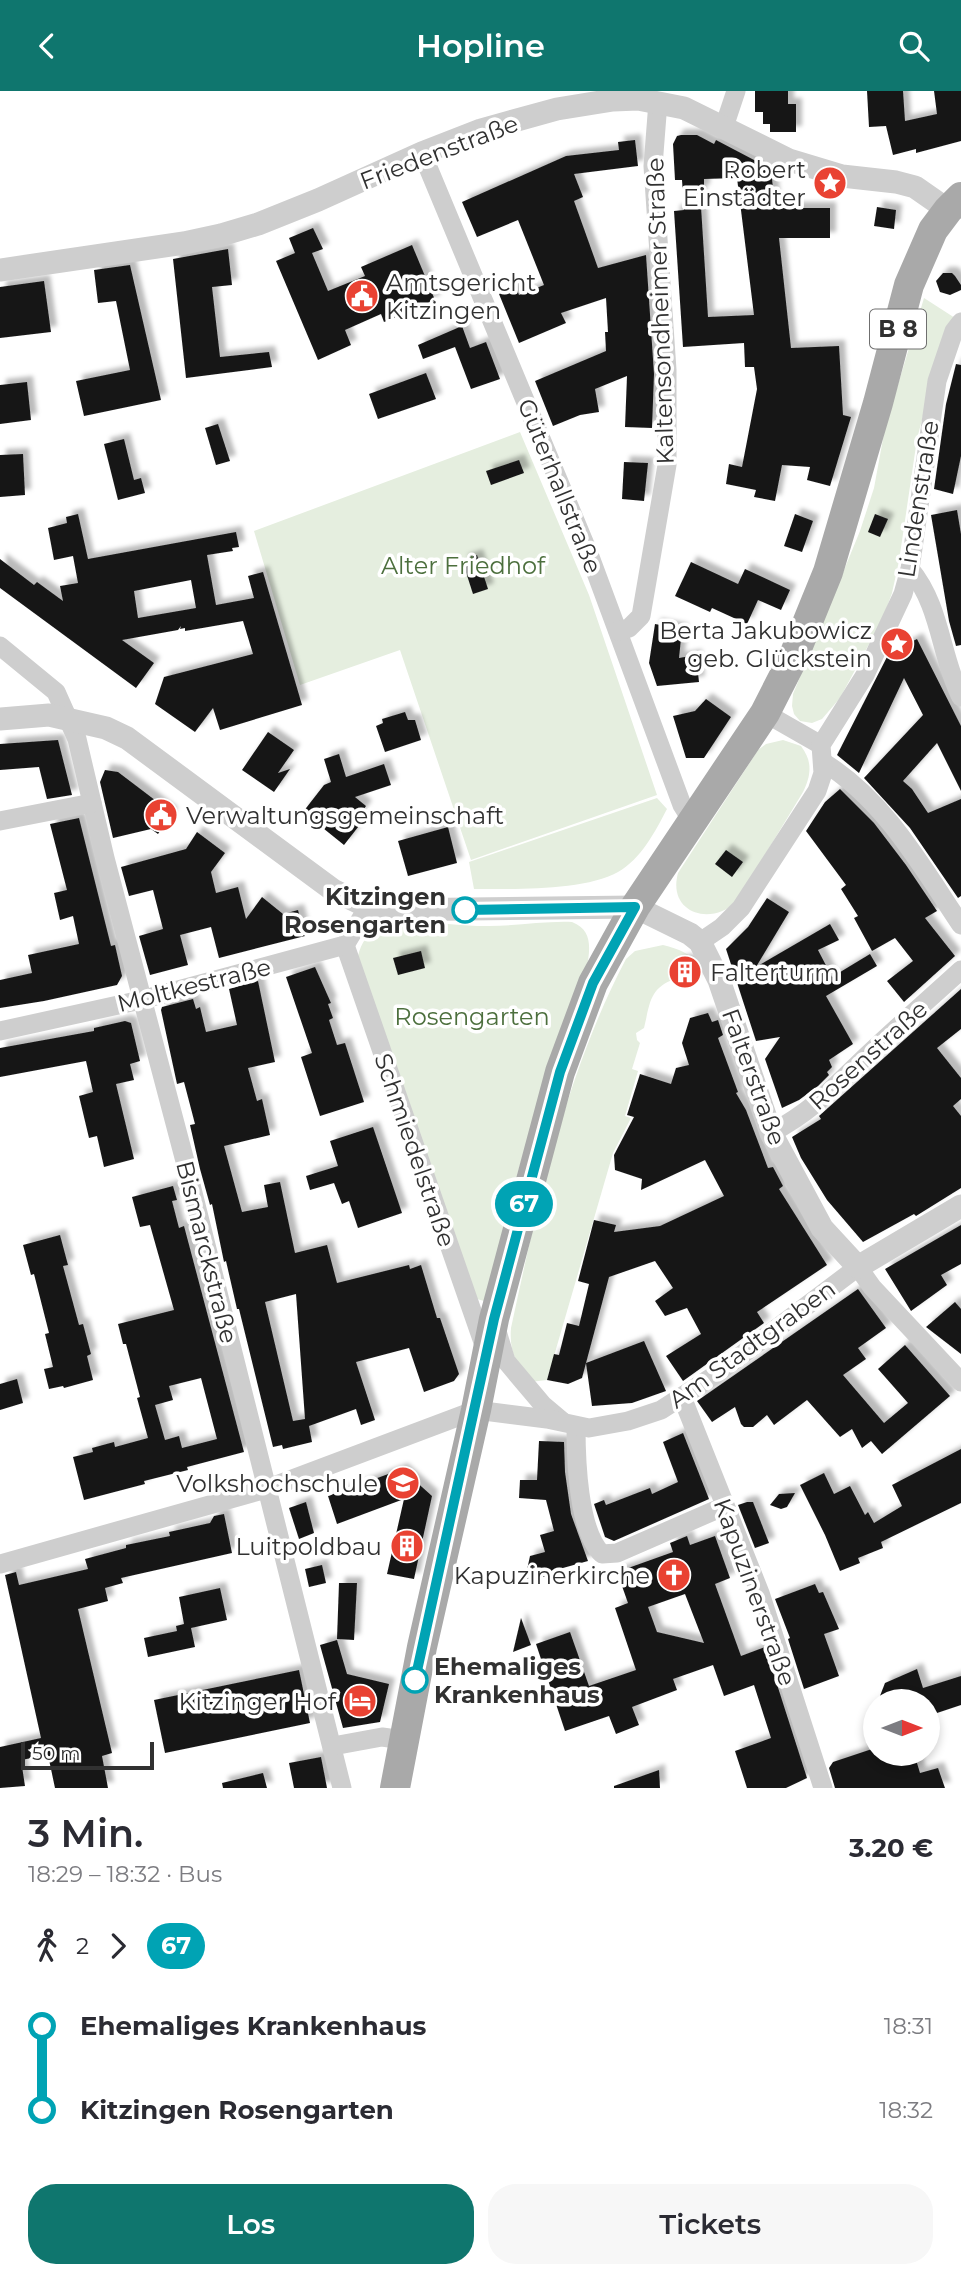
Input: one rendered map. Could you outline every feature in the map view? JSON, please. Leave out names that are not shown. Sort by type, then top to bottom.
[{"type":"main road","name":"B 8","points":[[635,907],[765,713],[793,658],[828,572],[878,403],[909,285],[920,255],[954,203]]},
{"type":"main road","points":[[395,1788],[434,1590],[494,1319],[560,1072],[593,983],[635,907]]},
{"type":"street","points":[[723,127],[736,91]]},
{"type":"street","name":"Friedenstraße","points":[[0,270],[184,243],[221,235],[258,224],[318,200],[422,153],[481,130],[557,109],[613,100],[658,102],[684,108],[789,160],[863,180],[896,182],[954,203]]},
{"type":"street","name":"Kaltensondheimer Straße","points":[[618,631],[629,628],[641,616],[667,465],[667,370],[653,166],[658,102]]},
{"type":"street","name":"Güterhallstraße","points":[[422,153],[589,554],[673,783],[692,821]]},
{"type":"street","name":"Lindenstraße","points":[[700,942],[722,927],[741,908],[817,791],[823,773],[822,754],[896,612],[910,569],[937,381],[954,331],[961,322]]},
{"type":"street","points":[[910,569],[922,583],[936,616],[950,675],[961,697]]},
{"type":"street","name":"Bismarckstraße","points":[[0,646],[56,692],[77,739],[342,1788]]},
{"type":"street","points":[[765,713],[822,754],[858,787],[901,836],[961,925]]},
{"type":"street","points":[[0,719],[49,715],[106,728],[127,738],[333,891],[368,908],[465,910],[635,907],[690,934],[700,942]]},
{"type":"street","points":[[0,821],[92,803]]},
{"type":"street","points":[[345,945],[368,908]]},
{"type":"street","name":"Falterstraße","points":[[700,942],[719,980],[771,1133],[822,1228],[858,1268]]},
{"type":"street","name":"Moltkestraße","points":[[0,1031],[141,1000],[345,945]]},
{"type":"street","name":"Schmiedelstraße","points":[[345,945],[487,1354]]},
{"type":"street","name":"Rosenstraße","points":[[771,1133],[800,1117],[826,1096],[855,1066],[961,971]]},
{"type":"street","points":[[961,1206],[858,1268],[872,1287],[961,1382]]},
{"type":"street","name":"Am Stadtgraben","points":[[476,1410],[569,1424],[609,1426],[661,1410],[858,1268]]},
{"type":"street","points":[[494,1319],[506,1361],[542,1405],[569,1424],[582,1504],[593,1545],[602,1554],[617,1553],[725,1506]]},
{"type":"street","name":"Kapuzinerstraße","points":[[682,1397],[760,1593],[823,1788]]},
{"type":"street","points":[[0,1564],[266,1489],[476,1410]]},
{"type":"street","points":[[333,1747],[382,1737],[404,1740]]},
{"type":"green space","points":[[924,298],[955,318],[932,381],[917,439],[892,593],[883,618],[840,698],[822,719],[812,723],[800,721],[794,714],[793,694],[860,531],[874,488],[885,428]]},
{"type":"green space","name":"Alter Friedhof","points":[[520,432],[589,595],[657,795],[471,860],[400,650],[300,685],[254,531]]},
{"type":"green space","points":[[783,740],[801,746],[809,763],[808,780],[803,792],[737,901],[727,909],[715,913],[694,912],[679,898],[676,887],[678,873],[758,750],[766,744]]},
{"type":"green space","points":[[657,798],[667,809],[634,860],[618,872],[587,883],[568,886],[474,889],[469,862]]},
{"type":"green space","name":"Rosengarten","points":[[572,922],[584,930],[589,941],[587,967],[545,1079],[517,1175],[488,1296],[484,1301],[477,1299],[358,956],[369,935],[390,924],[489,926]]},
{"type":"green space","points":[[663,945],[684,952],[700,966],[696,968],[692,962],[686,960],[676,963],[673,969],[675,979],[655,992],[644,1028],[636,1033],[640,1043],[632,1069],[638,1071],[625,1116],[631,1118],[613,1153],[547,1380],[530,1382],[514,1357],[511,1328],[543,1186],[570,1093],[605,1002],[626,959],[635,951]]},
{"type":"building","points":[[755,91],[788,91],[788,104],[796,104],[796,132],[770,132],[770,124],[763,124],[763,112],[755,112]]},
{"type":"building","points":[[867,91],[903,91],[905,121],[937,114],[934,91],[961,91],[961,141],[916,153],[916,149],[893,155],[886,126],[869,127]]},
{"type":"building","points":[[697,135],[714,144],[716,140],[771,169],[775,208],[830,208],[830,238],[779,238],[791,348],[839,346],[843,415],[851,417],[830,486],[807,480],[810,467],[782,465],[775,501],[754,497],[756,490],[726,484],[729,464],[742,467],[757,389],[754,367],[745,367],[744,343],[683,347],[674,211],[684,210],[682,180],[675,180],[673,144],[677,136]],"holes":[[[737,178],[754,315],[708,317],[700,191],[704,190],[704,179]]]},
{"type":"building","points":[[635,140],[638,166],[574,174],[583,197],[574,201],[598,268],[646,255],[654,374],[652,428],[625,427],[627,376],[595,389],[599,412],[580,415],[553,426],[535,381],[606,351],[606,298],[561,313],[566,323],[519,343],[499,294],[516,287],[519,295],[544,285],[518,220],[477,237],[462,202],[566,156],[619,150],[618,142]]},
{"type":"building","points":[[877,207],[896,210],[894,229],[874,226]]},
{"type":"building","name":"Amtsgericht Kitzingen","points":[[313,228],[323,249],[312,253],[328,291],[365,276],[361,267],[412,245],[435,300],[384,322],[381,314],[345,330],[351,345],[318,360],[276,261],[295,253],[289,238]]},
{"type":"building","points":[[228,249],[232,285],[212,287],[220,357],[269,352],[272,367],[186,378],[173,259]]},
{"type":"building","points":[[130,265],[161,400],[84,416],[76,381],[130,370],[116,301],[98,303],[94,270]]},
{"type":"building","points":[[943,273],[952,273],[961,285],[961,290],[950,295],[940,292],[936,281]]},
{"type":"building","points":[[44,281],[51,332],[0,338],[0,287]]},
{"type":"building","points":[[462,326],[470,348],[486,342],[500,379],[471,389],[455,347],[423,359],[418,345]]},
{"type":"building","points":[[956,364],[961,365],[961,456],[953,494],[934,489],[946,404]]},
{"type":"building","points":[[426,373],[436,399],[378,419],[369,394]]},
{"type":"building","points":[[27,382],[31,420],[0,424],[0,385]]},
{"type":"building","points":[[218,424],[230,461],[216,465],[205,428]]},
{"type":"building","points":[[124,439],[134,480],[141,478],[145,493],[118,500],[104,444]]},
{"type":"building","points":[[23,454],[25,495],[0,497],[0,455]]},
{"type":"building","points":[[519,460],[524,473],[491,485],[486,471]]},
{"type":"building","points":[[624,462],[648,463],[644,501],[622,499]]},
{"type":"building","points":[[957,510],[961,534],[961,645],[956,646],[949,621],[931,515]]},
{"type":"building","points":[[78,514],[88,559],[236,532],[239,547],[232,548],[233,551],[207,555],[216,605],[254,598],[248,576],[263,572],[302,705],[220,730],[213,708],[195,732],[155,704],[164,677],[253,654],[243,621],[185,631],[185,628],[180,629],[181,626],[178,630],[122,640],[154,663],[136,688],[0,588],[0,559],[34,585],[37,582],[63,601],[60,586],[78,583],[73,556],[54,560],[48,528],[67,523],[66,517]],"holes":[[[191,580],[196,608],[138,618],[134,591]]]},
{"type":"building","points":[[795,514],[813,521],[802,552],[784,546]]},
{"type":"building","points":[[875,514],[888,519],[880,537],[868,532]]},
{"type":"building","points":[[477,555],[488,589],[473,594],[462,560]]},
{"type":"building","points":[[691,562],[738,584],[745,569],[790,590],[781,610],[758,600],[747,624],[712,608],[710,612],[675,596]]},
{"type":"building","points":[[655,624],[682,629],[679,658],[696,655],[699,682],[657,686],[649,663]]},
{"type":"building","points":[[917,639],[961,726],[961,791],[937,743],[903,781],[912,789],[928,813],[961,799],[961,896],[958,898],[910,828],[864,778],[923,715],[904,678],[859,773],[837,755],[889,653]]},
{"type":"building","points":[[706,699],[731,717],[704,758],[686,758],[673,716],[695,711]]},
{"type":"building","points":[[405,712],[408,720],[415,720],[421,740],[385,752],[376,726],[383,723],[382,719]]},
{"type":"building","points":[[268,732],[294,750],[278,773],[290,769],[274,792],[242,770]]},
{"type":"building","points":[[58,740],[72,795],[47,799],[39,767],[0,770],[0,744]]},
{"type":"building","points":[[339,754],[346,777],[384,764],[391,785],[355,797],[366,806],[357,818],[362,822],[344,845],[303,812],[324,785],[331,782],[324,759]]},
{"type":"building","points":[[105,770],[118,772],[172,813],[158,834],[151,829],[113,838],[100,782]]},
{"type":"building","points":[[840,789],[874,823],[906,865],[937,911],[925,918],[955,956],[904,1002],[887,981],[913,961],[895,938],[872,951],[854,918],[858,916],[841,889],[846,885],[806,831],[825,802]]},
{"type":"building","points":[[79,818],[111,946],[115,945],[122,976],[117,985],[0,1008],[0,980],[32,973],[28,955],[79,944],[73,916],[60,920],[54,893],[67,890],[50,824]]},
{"type":"building","points":[[448,827],[457,863],[408,876],[398,841]]},
{"type":"building","points":[[197,832],[225,853],[211,872],[216,893],[238,887],[246,919],[262,897],[283,914],[298,910],[305,936],[219,958],[211,927],[180,935],[188,965],[150,975],[139,936],[163,929],[153,890],[129,896],[121,867],[186,849]]},
{"type":"building","points":[[726,850],[743,862],[732,877],[715,864]]},
{"type":"building","points":[[767,898],[789,912],[756,967],[830,924],[839,940],[818,950],[832,977],[870,954],[877,966],[826,996],[853,1044],[829,1060],[832,1067],[827,1072],[829,1075],[818,1086],[782,1108],[765,1059],[780,1037],[756,1041],[726,949],[748,927]]},
{"type":"building","points":[[421,951],[425,968],[398,975],[393,958]]},
{"type":"building","name":"Falterturm","points":[[685,960],[693,964],[697,972],[693,980],[685,984],[677,980],[673,972],[677,964]]},
{"type":"building","points":[[315,967],[331,1003],[328,1004],[333,1018],[329,1020],[337,1045],[345,1043],[364,1102],[320,1116],[301,1057],[312,1053],[286,977]]},
{"type":"building","points":[[258,981],[275,1062],[248,1068],[257,1101],[262,1099],[270,1135],[224,1146],[242,1212],[268,1207],[264,1185],[280,1182],[295,1253],[327,1245],[337,1283],[409,1265],[410,1269],[421,1265],[437,1318],[440,1318],[459,1374],[454,1381],[424,1392],[409,1348],[356,1362],[375,1420],[361,1425],[356,1409],[309,1426],[312,1442],[283,1449],[282,1445],[273,1447],[239,1309],[226,1261],[224,1262],[212,1204],[210,1205],[200,1169],[190,1125],[195,1124],[184,1082],[177,1084],[161,1010],[162,1007],[193,999],[196,1009],[200,1007],[206,1032],[237,1025],[229,989]],"holes":[[[296,1294],[305,1419],[293,1421],[265,1302]]]},
{"type":"building","points":[[961,989],[961,1029],[937,1048],[961,1078],[961,1099],[953,1106],[961,1116],[961,1188],[916,1216],[914,1214],[863,1242],[827,1200],[801,1158],[792,1137],[821,1119],[819,1116]]},
{"type":"building","points":[[708,1013],[712,1022],[718,1020],[723,1035],[718,1038],[738,1092],[736,1093],[746,1110],[768,1168],[773,1167],[783,1186],[779,1189],[827,1265],[757,1312],[764,1323],[683,1381],[666,1356],[701,1334],[687,1308],[665,1316],[655,1301],[673,1288],[655,1261],[609,1277],[582,1378],[568,1384],[547,1380],[554,1354],[559,1355],[567,1323],[579,1326],[589,1284],[578,1281],[594,1220],[616,1225],[614,1232],[660,1226],[724,1196],[705,1160],[641,1190],[642,1179],[615,1170],[614,1155],[634,1117],[627,1115],[640,1074],[671,1084],[676,1068],[689,1065],[682,1043],[690,1018]]},
{"type":"building","points":[[125,1021],[131,1023],[140,1061],[130,1064],[134,1080],[116,1084],[134,1159],[104,1167],[97,1136],[89,1138],[79,1096],[93,1092],[86,1061],[0,1077],[0,1048],[94,1031],[94,1028]]},
{"type":"building","points":[[373,1127],[402,1213],[358,1228],[349,1201],[342,1204],[334,1183],[310,1190],[306,1176],[338,1166],[330,1141]]},
{"type":"building","points":[[173,1186],[177,1200],[172,1201],[179,1228],[184,1226],[244,1452],[187,1467],[188,1470],[144,1481],[145,1484],[84,1500],[73,1457],[93,1452],[92,1448],[114,1442],[115,1447],[148,1438],[137,1398],[140,1397],[118,1324],[174,1310],[150,1225],[140,1227],[132,1197]],"holes":[[[201,1378],[217,1439],[182,1448],[179,1436],[165,1440],[155,1405],[173,1400],[169,1386]]]},
{"type":"building","points":[[961,1225],[961,1264],[941,1275],[947,1285],[911,1311],[885,1269]]},
{"type":"building","points":[[60,1235],[68,1265],[63,1266],[79,1325],[83,1324],[91,1354],[87,1356],[93,1380],[49,1389],[44,1369],[53,1367],[45,1334],[49,1333],[34,1274],[31,1275],[23,1245]]},
{"type":"building","points":[[858,1289],[886,1328],[858,1348],[866,1359],[843,1375],[884,1423],[908,1403],[878,1369],[905,1345],[950,1396],[882,1454],[871,1441],[862,1448],[852,1429],[840,1437],[807,1400],[774,1425],[767,1415],[753,1427],[744,1427],[735,1407],[712,1422],[697,1401]]},
{"type":"building","points":[[955,1302],[961,1309],[961,1354],[926,1327]]},
{"type":"building","points":[[644,1341],[666,1391],[632,1403],[592,1406],[586,1363]]},
{"type":"building","points":[[17,1379],[23,1403],[0,1410],[0,1384]]},
{"type":"building","points":[[683,1433],[709,1499],[614,1541],[605,1537],[594,1504],[604,1500],[606,1505],[650,1488],[652,1494],[678,1482],[663,1442]]},
{"type":"building","points":[[539,1441],[564,1442],[571,1514],[588,1561],[545,1573],[546,1576],[524,1584],[530,1556],[545,1552],[540,1535],[554,1531],[546,1500],[519,1498],[520,1480],[537,1480]]},
{"type":"building","points":[[961,1449],[961,1503],[881,1542],[883,1548],[858,1558],[860,1563],[840,1571],[800,1485],[824,1473],[834,1494],[850,1486],[865,1515],[868,1512],[874,1523],[902,1506],[892,1485]]},
{"type":"building","name":"Luitpoldbau","points":[[402,1469],[432,1496],[414,1579],[387,1574],[404,1499],[337,1524],[328,1496]]},
{"type":"building","points":[[795,1493],[787,1507],[781,1509],[770,1505],[779,1494]]},
{"type":"building","points":[[306,1502],[314,1533],[299,1539],[289,1508]]},
{"type":"building","points":[[753,1502],[769,1543],[755,1548],[738,1505]]},
{"type":"building","points":[[224,1514],[232,1553],[121,1578],[123,1583],[105,1588],[108,1601],[78,1609],[112,1753],[102,1756],[108,1788],[55,1788],[48,1755],[21,1760],[25,1786],[0,1788],[0,1747],[41,1738],[5,1575],[16,1572],[19,1585],[88,1569],[85,1559],[126,1548],[126,1545],[170,1536],[169,1532],[210,1523],[214,1516]]},
{"type":"building","points":[[687,1536],[690,1545],[715,1536],[730,1578],[715,1584],[741,1656],[765,1647],[807,1778],[786,1788],[747,1788],[735,1751],[771,1738],[754,1685],[724,1696],[713,1665],[673,1679],[677,1690],[632,1707],[639,1725],[616,1734],[609,1716],[565,1731],[536,1644],[570,1632],[589,1686],[636,1670],[615,1608],[628,1603],[617,1572],[673,1552],[670,1543]],"holes":[[[685,1594],[704,1643],[657,1632],[648,1607]]]},
{"type":"building","points":[[322,1565],[326,1583],[309,1587],[305,1569]]},
{"type":"building","points":[[339,1583],[357,1583],[354,1640],[337,1639]]},
{"type":"building","points":[[815,1584],[819,1593],[823,1592],[839,1629],[824,1634],[839,1676],[804,1689],[788,1639],[790,1638],[775,1599]]},
{"type":"building","points":[[220,1588],[227,1620],[191,1628],[195,1647],[148,1657],[144,1638],[177,1631],[176,1626],[184,1624],[179,1597]]},
{"type":"building","points":[[521,1618],[531,1645],[513,1652]]},
{"type":"building","points":[[337,1640],[347,1674],[389,1684],[380,1722],[343,1728],[320,1645]]},
{"type":"building","points":[[917,1669],[923,1688],[961,1676],[961,1705],[940,1712],[940,1689],[883,1689],[885,1683]]},
{"type":"building","points":[[299,1670],[310,1723],[165,1753],[154,1700]]},
{"type":"building","points":[[863,1752],[863,1766],[918,1766],[920,1773],[938,1768],[945,1788],[835,1788],[829,1768],[833,1762]]},
{"type":"building","points":[[321,1757],[327,1788],[294,1788],[289,1763]]},
{"type":"building","points":[[659,1770],[660,1788],[614,1788],[614,1786]]},
{"type":"building","points":[[263,1773],[267,1788],[223,1788],[222,1783]]},
{"type":"bus line","name":"67","points":[[415,1680],[494,1319],[560,1072],[593,983],[635,907],[465,910]]},
{"type":"place","name":"Robert Einstädter","points":[[830,183]]},
{"type":"place","name":"Amtsgericht Kitzingen","points":[[362,296]]},
{"type":"place","name":"Berta Jakubowicz geb. Glückstein","points":[[897,644]]},
{"type":"place","name":"Verwaltungsgemeinschaft","points":[[161,815]]},
{"type":"place","name":"Kitzingen Rosengarten","points":[[465,910]]},
{"type":"place","name":"Falterturm","points":[[685,972]]},
{"type":"place","name":"Volkshochschule","points":[[403,1483]]},
{"type":"place","name":"Luitpoldbau","points":[[407,1546]]},
{"type":"place","name":"Kapuzinerkirche","points":[[674,1575]]},
{"type":"place","name":"Ehemaliges Krankenhaus","points":[[415,1680]]},
{"type":"place","name":"Kitzinger Hof","points":[[360,1701]]}]
